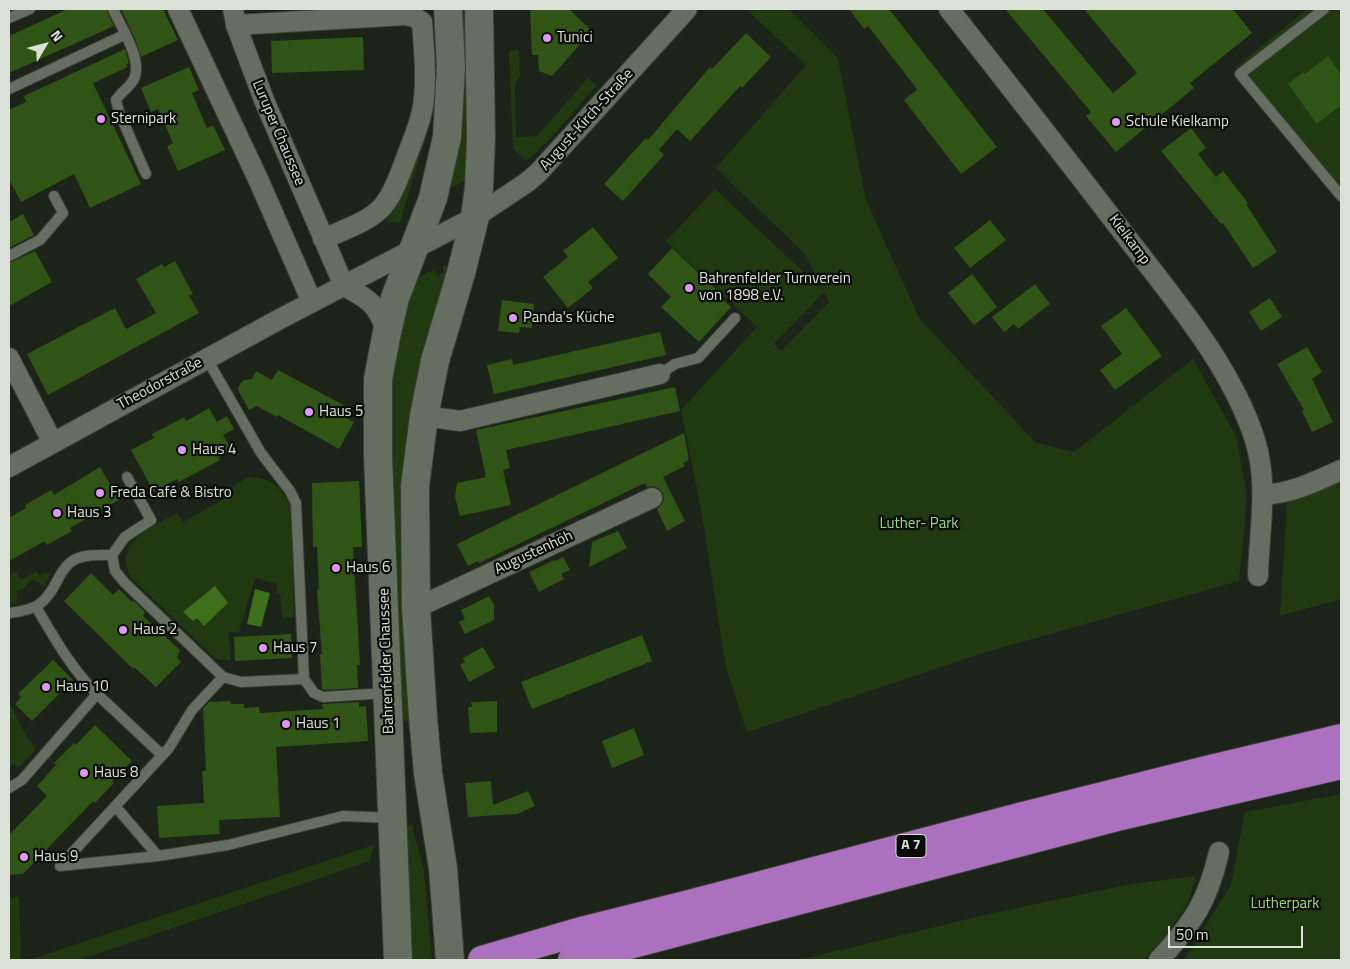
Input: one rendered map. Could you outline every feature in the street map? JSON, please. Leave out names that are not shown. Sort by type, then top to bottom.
[{"type":"highway","name":"A 7","points":[[482,960],[585,930],[1019,817],[1341,738]]},
{"type":"highway","name":"A 7","points":[[572,960],[1122,816],[1341,765]]},
{"type":"main road","points":[[414,248],[433,198],[446,137],[451,67],[448,9]]},
{"type":"main road","points":[[475,216],[480,164],[479,9]]},
{"type":"main road","name":"Bahrenfelder Chaussee","points":[[450,960],[443,868],[428,773],[416,608],[415,486],[424,416],[435,361],[456,292],[475,216]]},
{"type":"main road","name":"Bahrenfelder Chaussee","points":[[398,960],[378,457],[378,379],[395,298],[414,248]]},
{"type":"street","points":[[178,9],[258,179],[312,302]]},
{"type":"street","name":"August-Kirch-Straße","points":[[475,216],[538,173],[686,9]]},
{"type":"street","name":"Kielkamp","points":[[955,11],[1175,301],[1224,373],[1255,441],[1261,470],[1263,496],[1258,576]]},
{"type":"street","name":"Luruper Chaussee","points":[[323,239],[377,212],[383,207],[396,185],[423,106],[424,51],[422,22],[414,17],[405,15],[234,17],[264,100],[323,239],[344,286]]},
{"type":"street","name":"Theodorstraße","points":[[9,467],[206,359],[475,216]]},
{"type":"street","points":[[344,286],[367,298],[374,305],[387,332]]},
{"type":"street","points":[[9,358],[53,442]]},
{"type":"street","points":[[424,416],[460,421],[660,374]]},
{"type":"street","points":[[1263,496],[1282,494],[1303,488],[1341,470]]},
{"type":"street","name":"Augustenhöh","points":[[416,608],[652,498]]},
{"type":"street","points":[[1159,960],[1200,910],[1215,872],[1219,852]]},
{"type":"lane","points":[[9,18],[30,9]]},
{"type":"lane","points":[[112,9],[136,60],[137,70],[133,82],[122,91],[116,100],[119,112],[146,174]]},
{"type":"lane","points":[[1324,9],[1240,74],[1341,196]]},
{"type":"lane","points":[[9,89],[124,35]]},
{"type":"lane","points":[[9,256],[40,240],[63,212],[54,196]]},
{"type":"lane","points":[[660,374],[676,364],[698,358],[735,318]]},
{"type":"lane","points":[[206,359],[260,453],[290,491],[296,503],[304,679],[314,693],[323,697],[388,693]]},
{"type":"lane","points":[[127,477],[151,520],[125,537],[112,555],[115,571],[125,583],[223,677],[241,682],[304,679]]},
{"type":"lane","points":[[9,613],[36,607],[45,599],[60,574],[73,560],[87,556],[112,555]]},
{"type":"lane","points":[[36,607],[80,678],[162,755]]},
{"type":"lane","points":[[223,677],[192,710],[169,748],[60,866],[158,856],[228,845],[344,816],[393,818]]},
{"type":"lane","points":[[9,788],[22,780],[97,694]]},
{"type":"lane","points":[[116,806],[158,856]]},
{"type":"green space","points":[[457,9],[470,9],[470,178],[445,191]]},
{"type":"green space","name":"Luther- Park","points":[[746,9],[789,9],[838,59],[866,200],[919,318],[1036,443],[1074,452],[1193,359],[1236,436],[1246,489],[1245,524],[1239,581],[986,652],[747,732],[726,668],[702,515],[681,410],[756,328],[759,329],[666,241],[715,189],[824,291],[805,254],[716,168],[806,65]],"holes":[[[824,292],[829,302],[781,351],[774,344]]]},
{"type":"green space","points":[[1307,9],[1341,9],[1341,201],[1236,67]]},
{"type":"green space","points":[[433,40],[436,59],[433,113],[400,223],[386,221],[392,211],[421,133]]},
{"type":"green space","points":[[519,50],[520,76],[515,84],[516,137],[537,136],[588,78],[597,85],[548,141],[528,160],[525,160],[513,148],[509,51]]},
{"type":"green space","points":[[454,263],[423,370],[404,457],[414,720],[398,722],[388,392],[412,279],[434,270],[437,276],[444,273],[442,267]]},
{"type":"green space","points":[[1341,476],[1341,599],[1280,616],[1287,503]]},
{"type":"green space","points":[[248,477],[256,477],[274,484],[284,494],[291,507],[294,617],[282,618],[280,594],[276,593],[277,584],[255,578],[239,632],[228,633],[231,661],[216,659],[133,580],[127,567],[126,556],[137,538],[156,524],[177,513],[183,522],[234,493],[232,487]]},
{"type":"green space","points":[[37,571],[40,576],[46,572],[50,575],[44,586],[32,579],[24,588],[17,591],[16,604],[9,603],[9,576],[16,572],[21,580]]},
{"type":"green space","points":[[11,706],[26,736],[35,747],[34,752],[18,768],[15,764],[9,766],[9,707]]},
{"type":"green space","name":"Lutherpark","points":[[1341,794],[1341,960],[1184,960],[1231,885],[1245,812]]},
{"type":"green space","points":[[412,825],[424,870],[432,960],[409,960],[403,826]]},
{"type":"green space","points":[[374,845],[370,861],[79,960],[29,960]]},
{"type":"green space","points":[[1196,876],[1188,904],[1169,931],[1144,960],[799,960],[993,913],[1131,884]]},
{"type":"green space","points":[[19,897],[21,960],[9,960],[9,898]]},
{"type":"shaded area","points":[[215,586],[228,603],[204,626],[197,618],[193,621],[183,612]]},
{"type":"shaded area","points":[[255,589],[270,593],[261,627],[247,624]]},
{"type":"building","points":[[68,9],[106,9],[114,26],[9,73],[9,36]]},
{"type":"building","points":[[121,9],[163,9],[178,40],[141,57],[136,41]]},
{"type":"building","points":[[530,9],[569,9],[592,31],[552,76],[539,71],[538,55],[532,55]]},
{"type":"building","points":[[849,9],[889,9],[997,147],[961,174],[904,100],[917,90],[914,85],[868,26],[864,29]]},
{"type":"building","points":[[1005,9],[1043,9],[1113,93],[1137,73],[1084,9],[1233,9],[1252,33],[1190,83],[1194,88],[1116,152],[1086,116],[1091,112]]},
{"type":"building","points":[[746,33],[771,57],[742,88],[740,86],[690,141],[677,129],[659,150],[664,155],[623,201],[604,184],[646,138],[648,140],[710,67],[712,69]]},
{"type":"building","points":[[363,37],[364,70],[272,73],[271,41]]},
{"type":"building","points":[[125,49],[129,63],[126,65],[128,67],[93,83],[141,184],[90,208],[74,174],[21,202],[9,179],[9,110],[26,102],[24,96]]},
{"type":"building","points":[[1328,56],[1341,74],[1341,105],[1317,124],[1288,84],[1303,72],[1305,74]]},
{"type":"building","points":[[189,67],[199,90],[192,93],[207,128],[213,125],[225,150],[178,171],[167,146],[173,143],[158,109],[151,112],[141,88]]},
{"type":"building","points":[[1191,128],[1206,148],[1198,154],[1216,177],[1223,171],[1248,203],[1246,204],[1277,252],[1253,268],[1223,223],[1221,224],[1161,151]]},
{"type":"building","points":[[23,214],[34,235],[9,248],[9,222]]},
{"type":"building","points":[[990,220],[1006,240],[970,268],[954,248]]},
{"type":"building","points":[[593,227],[618,258],[588,282],[593,288],[568,308],[543,277],[568,257],[563,251]]},
{"type":"building","name":"Bahrenfelder Turnverein von 1898 e.V.","points":[[672,248],[723,296],[721,298],[731,307],[699,342],[661,307],[671,297],[648,274]]},
{"type":"building","points":[[35,251],[52,282],[9,306],[9,263]]},
{"type":"building","points":[[175,261],[193,294],[189,296],[199,313],[48,395],[27,354],[115,308],[126,329],[156,313],[136,279],[162,264],[164,267]]},
{"type":"building","points":[[972,274],[997,307],[974,325],[948,293]]},
{"type":"building","points":[[1035,284],[1050,304],[1018,329],[1014,324],[1004,332],[992,317]]},
{"type":"building","points":[[1270,298],[1282,317],[1261,331],[1249,312]]},
{"type":"building","points":[[502,300],[534,304],[532,328],[520,327],[519,333],[498,331]]},
{"type":"building","points":[[1126,308],[1162,356],[1115,390],[1100,370],[1122,354],[1101,326]]},
{"type":"building","points":[[660,332],[666,355],[494,394],[487,365],[512,359],[513,365]]},
{"type":"building","points":[[1307,347],[1322,372],[1312,379],[1333,422],[1312,432],[1302,411],[1304,410],[1277,364]]},
{"type":"building","name":"Haus 5","points":[[278,370],[351,409],[346,418],[354,422],[339,449],[278,415],[277,417],[257,406],[249,410],[238,390],[240,383],[244,380],[252,379],[256,371],[272,380]]},
{"type":"building","points":[[675,387],[680,411],[506,450],[510,468],[503,470],[511,505],[460,516],[455,497],[457,483],[486,477],[476,430]]},
{"type":"building","name":"Haus 4","points":[[209,408],[217,422],[227,416],[234,429],[223,435],[232,450],[218,458],[220,460],[179,482],[177,479],[154,492],[131,450],[154,438],[152,434],[184,417],[186,421]]},
{"type":"building","points":[[684,433],[689,460],[683,463],[685,466],[663,477],[685,521],[667,531],[657,509],[664,499],[663,493],[653,486],[647,487],[645,483],[479,563],[478,561],[468,566],[457,544]]},
{"type":"building","name":"Haus 3","points":[[100,467],[119,500],[70,528],[72,531],[47,545],[45,541],[9,561],[9,518],[26,508],[25,505],[51,490],[54,495]]},
{"type":"building","name":"Haus 6","points":[[359,481],[362,547],[353,547],[360,665],[357,665],[358,688],[324,690],[322,689],[320,654],[322,654],[317,590],[319,589],[317,547],[313,547],[312,483]]},
{"type":"building","points":[[618,531],[627,548],[589,567],[592,542]]},
{"type":"building","points":[[563,557],[570,570],[561,574],[564,579],[539,592],[529,572]]},
{"type":"building","name":"Haus 2","points":[[91,573],[113,595],[119,589],[132,602],[133,600],[145,612],[143,616],[180,650],[177,658],[181,662],[156,687],[134,667],[133,669],[64,601]]},
{"type":"building","points":[[489,596],[494,605],[494,620],[465,634],[459,622],[465,619],[461,610]]},
{"type":"building","name":"Haus 7","points":[[291,634],[292,658],[235,661],[234,637]]},
{"type":"building","points":[[642,635],[652,661],[532,709],[521,682]]},
{"type":"building","points":[[483,647],[495,668],[469,682],[460,665],[465,662],[463,658]]},
{"type":"building","name":"Haus 10","points":[[53,660],[73,680],[32,721],[15,704],[21,697],[18,694]]},
{"type":"building","points":[[230,701],[231,704],[244,704],[244,708],[259,707],[260,713],[323,709],[322,704],[359,702],[359,707],[366,706],[368,741],[276,747],[280,817],[219,820],[220,834],[159,838],[157,806],[204,803],[202,771],[206,771],[203,709],[209,702]]},
{"type":"building","points":[[497,701],[497,732],[470,733],[468,707],[472,707],[471,702]]},
{"type":"building","name":"Haus 8","points":[[95,725],[132,761],[112,781],[114,783],[95,803],[93,801],[23,874],[9,875],[9,835],[47,796],[37,786],[56,765],[54,763],[74,743],[76,745]]},
{"type":"building","points":[[634,728],[644,755],[612,768],[602,741]]},
{"type":"building","points":[[491,781],[493,805],[528,791],[535,806],[517,814],[468,817],[465,783]]},
{"type":"place","name":"Tunici","points":[[547,38]]},
{"type":"place","name":"Sternipark","points":[[101,119]]},
{"type":"place","name":"Schule Kielkamp","points":[[1116,122]]},
{"type":"place","name":"Bahrenfelder Turnverein von 1898 e.V.","points":[[689,288]]},
{"type":"place","name":"Panda's Küche","points":[[513,318]]},
{"type":"place","name":"Haus 5","points":[[309,412]]},
{"type":"place","name":"Haus 4","points":[[182,450]]},
{"type":"place","name":"Freda Café & Bistro","points":[[100,493]]},
{"type":"place","name":"Haus 3","points":[[57,513]]},
{"type":"place","name":"Haus 6","points":[[336,568]]},
{"type":"place","name":"Haus 2","points":[[123,630]]},
{"type":"place","name":"Haus 7","points":[[263,648]]},
{"type":"place","name":"Haus 10","points":[[46,687]]},
{"type":"place","name":"Haus 1","points":[[286,724]]},
{"type":"place","name":"Haus 8","points":[[84,773]]},
{"type":"place","name":"Haus 9","points":[[24,857]]}]
